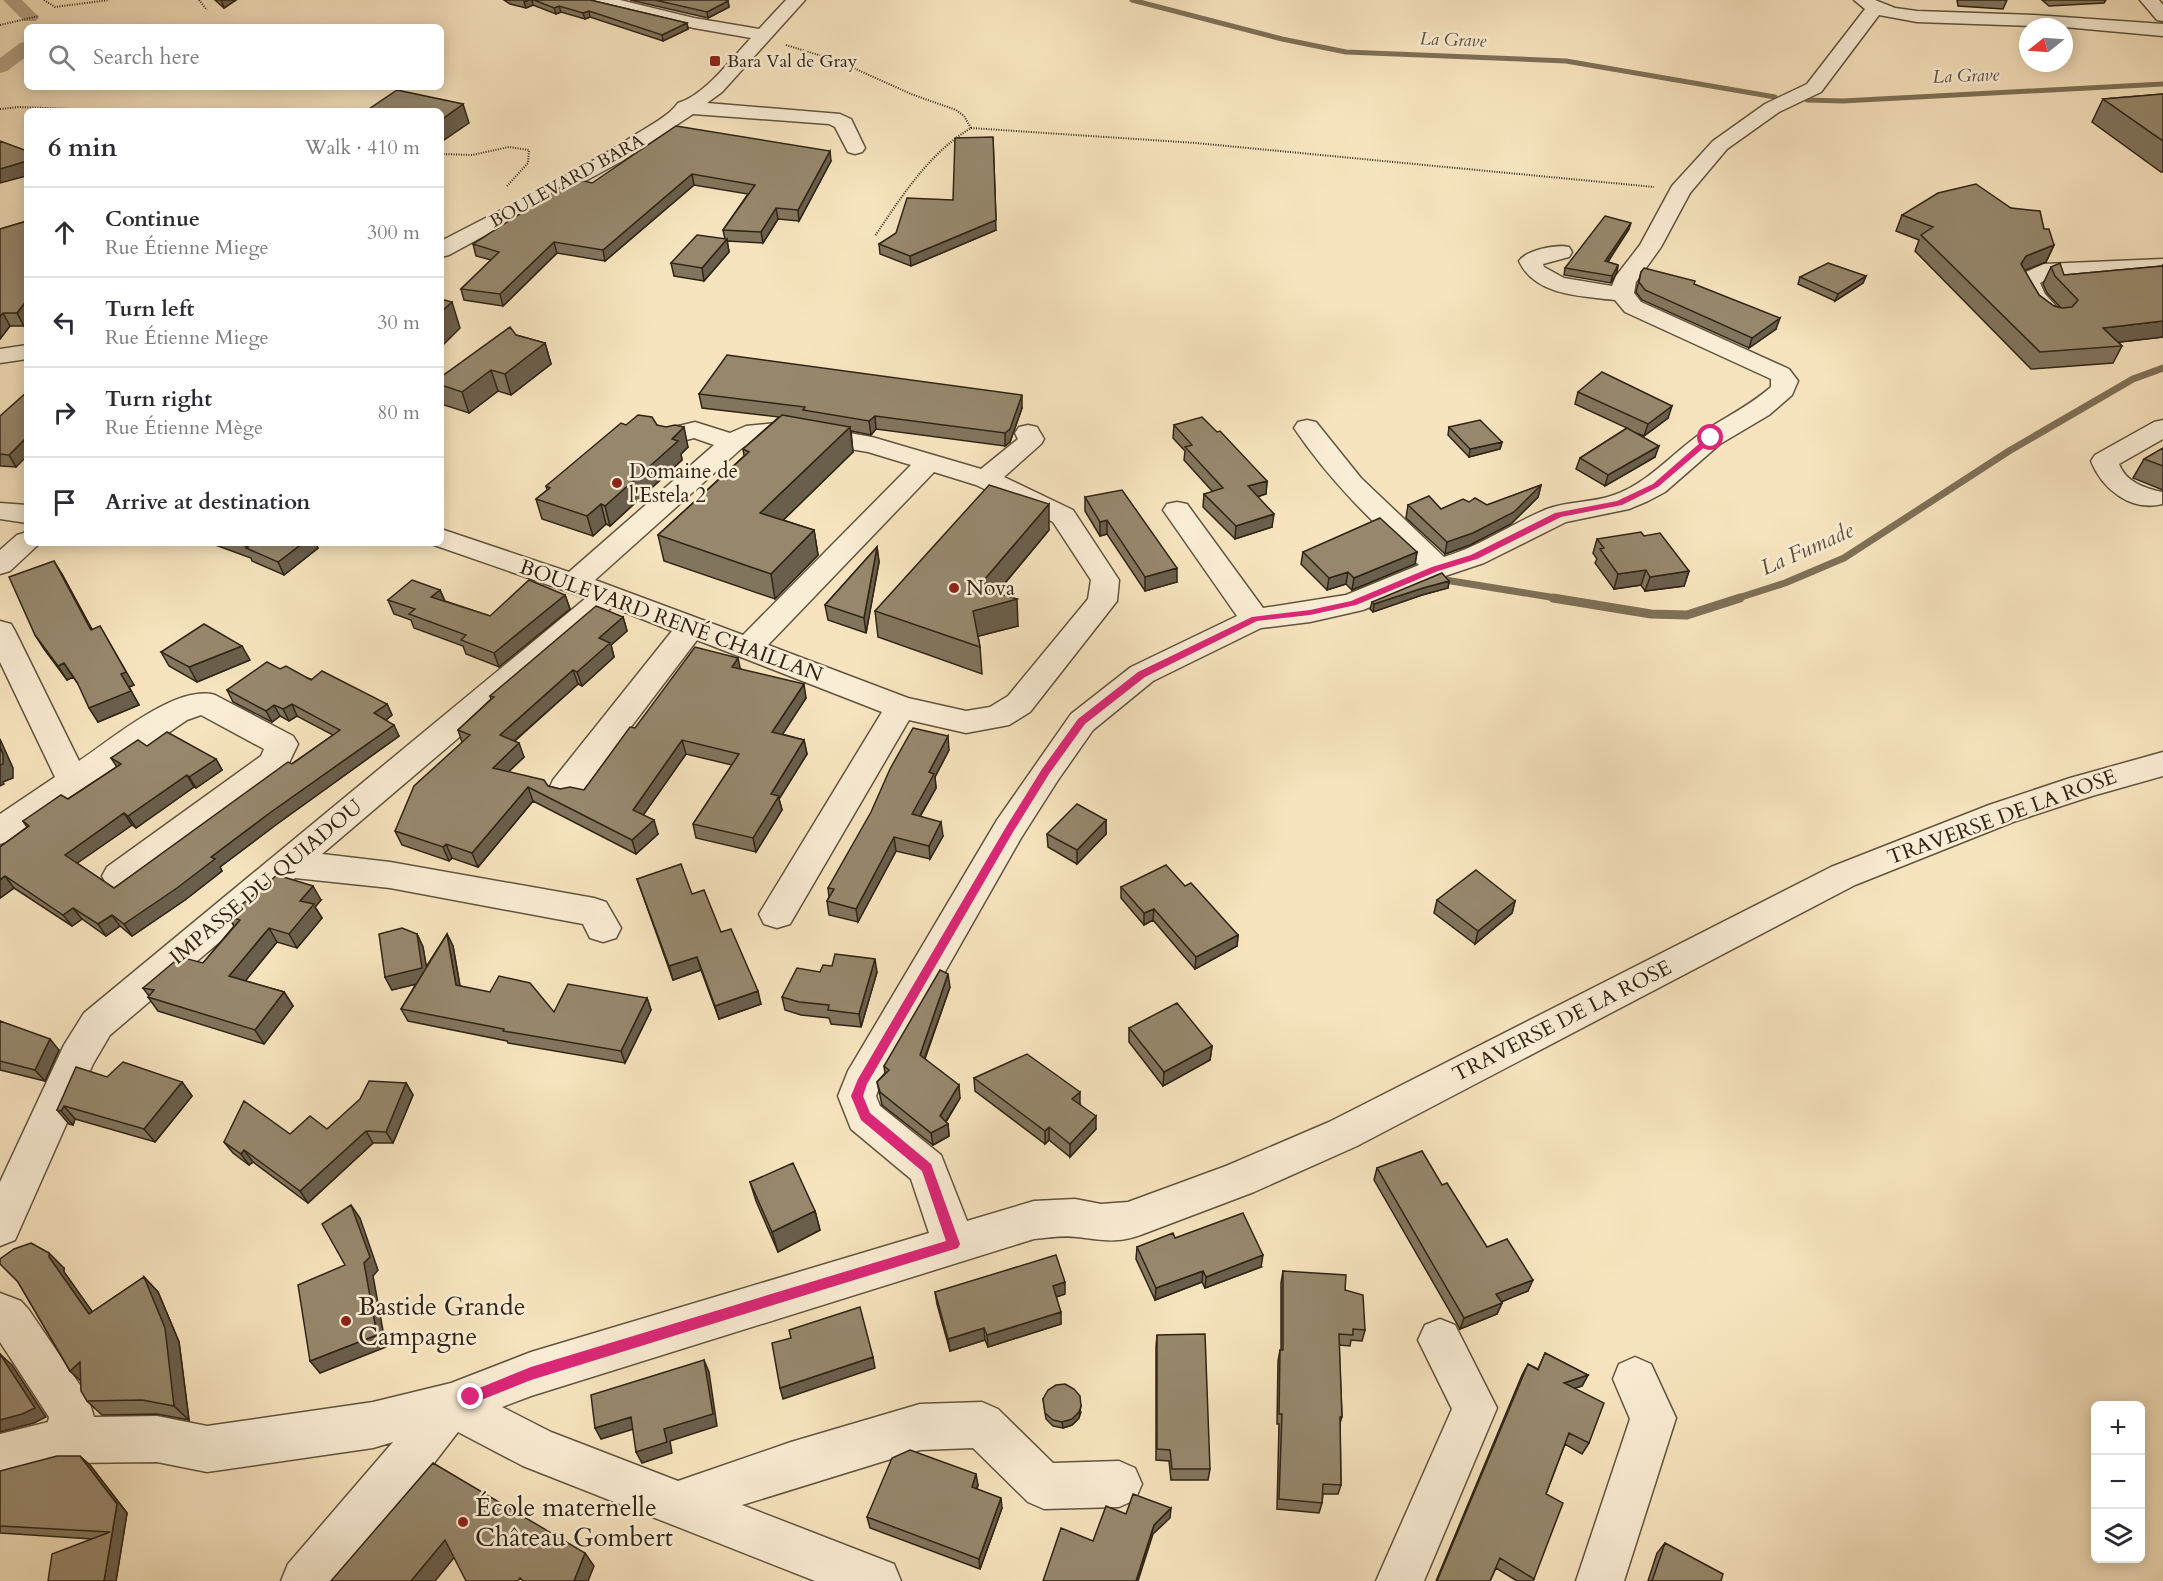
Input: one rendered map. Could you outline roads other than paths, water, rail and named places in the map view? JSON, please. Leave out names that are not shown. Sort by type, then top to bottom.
[{"type":"street","points":[[598,0],[757,36]]},
{"type":"street","points":[[2149,0],[2163,16]]},
{"type":"street","name":"BOULEVARD BARA","points":[[444,248],[615,157],[715,88],[783,1]]},
{"type":"street","points":[[1622,294],[1624,281],[1650,247],[1680,191],[1720,145],[1772,108],[1814,88],[1869,5],[1937,18],[2018,20],[2163,30]]},
{"type":"street","points":[[687,106],[833,118],[844,123],[855,148]]},
{"type":"street","points":[[954,1244],[927,1168],[865,1117],[857,1096],[862,1083],[1009,829],[1082,722],[1142,674],[1255,619],[1310,612],[1353,603],[1431,561],[1474,557],[1558,515],[1619,503],[1638,495],[1656,486],[1711,438],[1760,410],[1783,390],[1785,381],[1770,368],[1634,307],[1622,294],[1552,282],[1539,275],[1531,267],[1530,261],[1561,252]]},
{"type":"street","points":[[2055,317],[2034,297],[2027,280],[2044,271],[2155,267],[2163,284]]},
{"type":"street","points":[[0,356],[24,352]]},
{"type":"street","points":[[0,375],[24,374]]},
{"type":"street","points":[[1307,428],[1340,471],[1431,561]]},
{"type":"street","points":[[2152,498],[2138,495],[2121,486],[2109,475],[2104,462],[2163,428]]},
{"type":"street","points":[[671,436],[695,430],[733,442]]},
{"type":"street","name":"BOULEVARD RENÉ CHAILLAN","points":[[444,539],[608,595],[901,707],[966,722],[998,717],[1019,704],[1102,601],[1105,580],[1063,516],[986,479],[872,446],[786,430],[747,434],[733,442]]},
{"type":"street","points":[[986,479],[1028,444],[1031,439],[1028,434]]},
{"type":"street","points":[[574,584],[733,442]]},
{"type":"street","points":[[748,648],[930,461]]},
{"type":"street","points":[[1177,510],[1255,619]]},
{"type":"street","points":[[0,511],[24,514]]},
{"type":"street","points":[[0,565],[24,544]]},
{"type":"street","name":"IMPASSE DU QUIADOU","points":[[0,1227],[77,1056],[97,1024],[608,595]]},
{"type":"street","points":[[566,789],[691,627]]},
{"type":"street","points":[[0,631],[73,781]]},
{"type":"street","points":[[0,831],[176,711],[204,703],[282,744],[274,762],[119,876]]},
{"type":"street","points":[[777,914],[901,707]]},
{"type":"street","name":"TRAVERSE DE LA ROSE","points":[[0,1457],[68,1440],[157,1439],[207,1449],[373,1425],[451,1405],[531,1374],[1034,1220],[1075,1218],[1101,1223],[1128,1221],[1240,1179],[1342,1134],[1843,876],[1904,850],[2039,801],[2107,778],[2163,764]]},
{"type":"street","points":[[289,864],[390,875],[594,912],[603,928]]},
{"type":"street","points":[[0,1314],[6,1316],[14,1325],[72,1413],[68,1440]]},
{"type":"street","points":[[1400,1581],[1475,1408],[1440,1340]]},
{"type":"street","points":[[1600,1581],[1653,1418],[1635,1379]]},
{"type":"street","points":[[305,1581],[405,1464],[451,1405],[539,1450],[877,1581]]},
{"type":"street","points":[[678,1504],[791,1465],[909,1431],[951,1426],[982,1425],[1044,1486],[1119,1484]]},
{"type":"waterway","points":[[12,0],[30,17]]},
{"type":"waterway","name":"La Grave","points":[[1132,0],[1282,39],[1346,52],[1566,61],[1775,97]]},
{"type":"waterway","points":[[0,67],[24,49]]},
{"type":"waterway","name":"La Grave","points":[[1807,100],[1843,101],[2163,84]]},
{"type":"waterway","name":"La Fumade","points":[[1735,599],[1785,583],[1844,558],[2009,451],[2133,379],[2163,368]]},
{"type":"waterway","name":"La Fumade","points":[[1439,579],[1562,599]]},
{"type":"waterway","name":"La Fumade","points":[[1553,598],[1651,614],[1687,615],[1740,598]]},
{"type":"place","name":"Bara Val de Gray","points":[[715,61]]},
{"type":"place","name":"Domaine de l'Estela 2","points":[[617,483]]},
{"type":"place","name":"Nova","points":[[954,588]]},
{"type":"place","name":"Bastide Grande Campagne","points":[[346,1321]]},
{"type":"place","name":"École maternelle Château Gombert","points":[[463,1522]]}]
